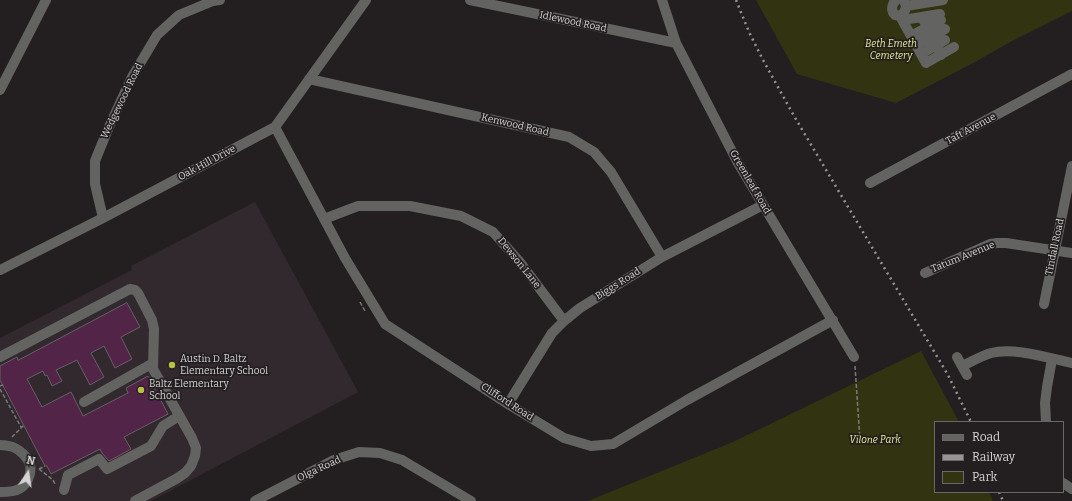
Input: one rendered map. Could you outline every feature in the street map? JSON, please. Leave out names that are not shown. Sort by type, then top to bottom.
[{"type":"street","points":[[0,90],[46,0]]},
{"type":"street","name":"Wedgewood Road","points":[[103,218],[95,184],[95,161],[132,78],[157,35],[179,15],[213,1],[220,0]]},
{"type":"street","name":"Oak Hill Drive","points":[[0,270],[103,218],[275,127],[366,0]]},
{"type":"street","name":"Idlewood Road","points":[[470,0],[676,43]]},
{"type":"street","name":"Greenleaf Road","points":[[662,0],[676,43],[738,163],[854,356]]},
{"type":"street","points":[[897,9],[923,2],[943,0]]},
{"type":"street","points":[[897,9],[922,17],[942,21],[935,37],[921,54]]},
{"type":"street","points":[[897,9],[926,63],[954,47]]},
{"type":"street","points":[[922,17],[935,37],[941,55]]},
{"type":"street","points":[[914,40],[935,37]]},
{"type":"street","name":"Taft Avenue","points":[[870,183],[1072,74]]},
{"type":"street","name":"Kenwood Road","points":[[309,78],[569,137],[594,152],[611,172],[662,257]]},
{"type":"street","name":"Clifford Road","points":[[275,127],[345,258],[386,324],[508,404],[564,438],[591,446],[613,444],[687,400],[833,320]]},
{"type":"street","name":"Tindall Road","points":[[1044,304],[1072,166]]},
{"type":"street","name":"Biggs Road","points":[[508,404],[552,333],[580,308],[662,257],[763,205]]},
{"type":"street","name":"Dewson Lane","points":[[324,219],[358,206],[410,206],[461,216],[493,232],[519,261],[564,321]]},
{"type":"street","name":"Tatum Avenue","points":[[925,273],[990,244],[997,243],[1072,252]]},
{"type":"street","points":[[0,357],[130,289],[135,290],[138,293],[152,320],[154,328],[153,369],[192,438],[196,448],[191,466],[185,473],[135,501]]},
{"type":"street","points":[[957,357],[965,371],[990,353],[1005,351],[1019,352],[1072,363]]},
{"type":"street","points":[[1046,421],[1046,387],[1052,359]]},
{"type":"street","points":[[84,402],[153,363]]},
{"type":"street","points":[[61,490],[68,475],[100,459],[107,469],[151,446],[163,426],[179,416]]},
{"type":"street","points":[[0,445],[12,447],[20,451],[30,465],[29,476],[25,485],[18,490],[0,492]]},
{"type":"street","name":"Olga Road","points":[[255,501],[334,460],[359,452],[380,453],[402,460],[471,501]]},
{"type":"path","points":[[359,301],[368,315]]},
{"type":"path","points":[[854,356],[860,440]]},
{"type":"path","points":[[3,385],[0,388],[21,427]]},
{"type":"path","points":[[10,440],[24,425]]},
{"type":"path","points":[[39,469],[45,466]]},
{"type":"path","points":[[36,467],[53,480],[61,490]]},
{"type":"shaded area","name":"Austin D. Baltz Elementary School","points":[[255,202],[358,392],[151,501],[0,501],[0,338],[132,270],[131,266]]},
{"type":"green space","name":"Beth Emeth Cemetery","points":[[756,0],[1072,0],[1072,11],[1010,42],[896,103],[797,74]]},
{"type":"green space","name":"Vilone Park","points":[[921,351],[958,421],[934,421],[934,493],[989,493],[993,501],[588,501],[733,442]]},
{"type":"building","name":"Baltz Elementary School","points":[[127,303],[140,327],[121,337],[132,359],[115,368],[104,346],[91,353],[104,377],[90,385],[77,360],[56,370],[62,381],[52,386],[47,375],[45,376],[43,371],[27,379],[42,407],[71,392],[83,416],[128,393],[126,388],[148,376],[168,414],[124,437],[131,449],[109,461],[100,449],[51,474],[47,466],[45,466],[0,380],[0,366],[17,357],[18,360]]},
{"type":"railway","points":[[736,0],[749,32],[794,116],[948,375],[971,421]]},
{"type":"railway","points":[[999,493],[1003,501]]},
{"type":"place","name":"Austin D. Baltz Elementary School","points":[[172,365]]},
{"type":"place","name":"Baltz Elementary School","points":[[141,390]]}]
